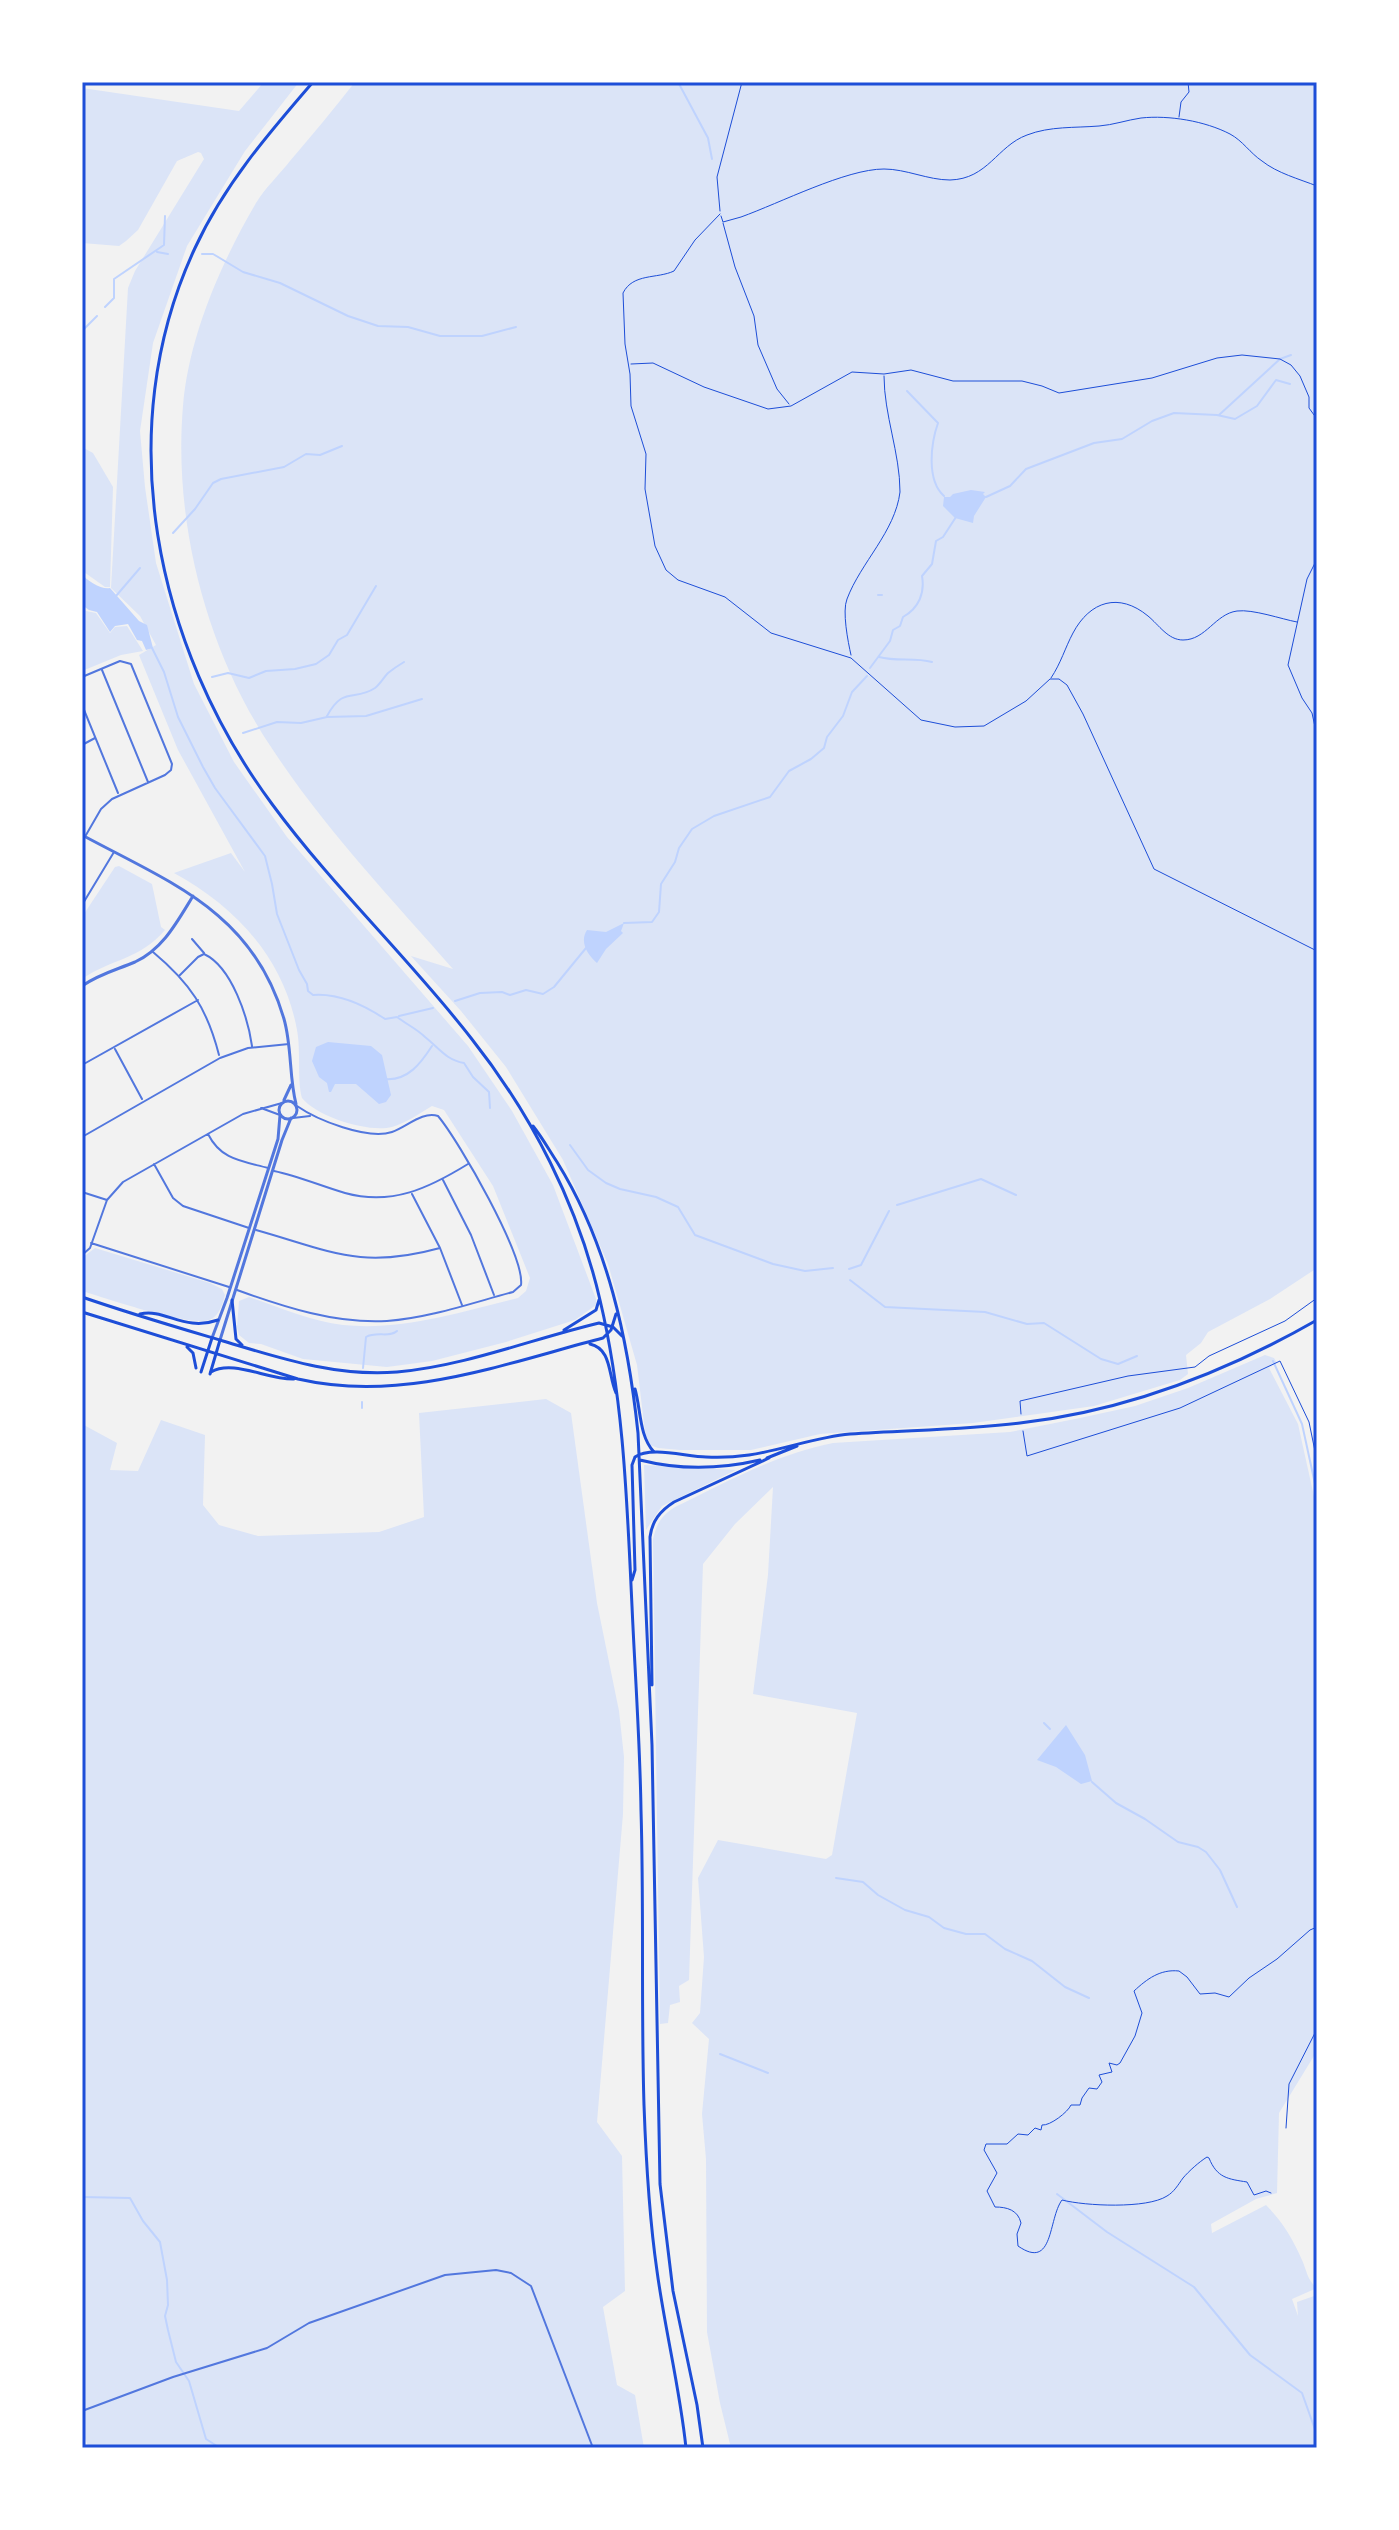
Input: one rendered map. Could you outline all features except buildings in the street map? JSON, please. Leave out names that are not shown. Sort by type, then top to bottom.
[{"type":"main road","points":[[313,82],[250,157],[218,205],[186,267],[166,322],[156,368],[150,432],[151,492],[159,548],[193,659],[244,764],[301,842],[462,1027],[511,1092],[578,1199],[599,1249],[624,1339],[644,1436],[654,1452]]},
{"type":"main road","points":[[528,1120],[571,1209],[599,1296],[608,1334],[624,1445],[641,1809],[647,2175],[657,2277],[686,2448]]},
{"type":"main road","points":[[562,1333],[596,1310],[599,1296]]},
{"type":"main road","points":[[82,1297],[311,1367],[340,1371],[395,1372],[431,1367],[599,1323],[613,1327],[624,1339]]},
{"type":"main road","points":[[232,1300],[236,1339],[249,1349]]},
{"type":"main road","points":[[82,1312],[298,1379],[363,1388],[416,1385],[603,1338],[613,1327],[617,1310]]},
{"type":"main road","points":[[137,1315],[148,1312],[198,1325],[218,1320]]},
{"type":"main road","points":[[631,1583],[635,1570],[632,1465],[638,1457],[654,1452],[693,1457],[752,1455],[850,1434],[1017,1424],[1106,1407],[1197,1378],[1248,1357],[1317,1320]]},
{"type":"main road","points":[[201,1372],[212,1338]]},
{"type":"main road","points":[[220,1340],[210,1373],[215,1369],[238,1367],[278,1380],[298,1379]]},
{"type":"main road","points":[[584,1343],[595,1344],[607,1357],[618,1396]]},
{"type":"main road","points":[[186,1345],[193,1353],[196,1368]]},
{"type":"main road","points":[[633,1382],[652,1745]]},
{"type":"main road","points":[[703,2448],[669,2268],[660,2184],[650,1537],[653,1524],[664,1508],[804,1443]]},
{"type":"main road","points":[[624,1445],[638,1457],[707,1467],[769,1458]]},
{"type":"street","points":[[82,677],[123,661],[128,662],[134,668],[172,764],[168,773],[119,794],[101,809],[84,836],[194,896],[229,924],[258,961],[279,1002],[289,1044],[296,1114],[270,1169]]},
{"type":"street","points":[[101,669],[148,783]]},
{"type":"street","points":[[82,705],[119,794]]},
{"type":"street","points":[[82,745],[95,738]]},
{"type":"street","points":[[82,905],[114,852]]},
{"type":"street","points":[[82,986],[105,972],[134,963],[152,951],[169,934],[194,896]]},
{"type":"street","points":[[192,939],[231,984],[246,1017],[253,1048]]},
{"type":"street","points":[[152,951],[180,975],[198,1000],[210,1024],[220,1058]]},
{"type":"street","points":[[180,975],[204,954]]},
{"type":"street","points":[[82,1065],[198,1000]]},
{"type":"street","points":[[83,1134],[220,1058],[253,1048],[289,1044]]},
{"type":"street","points":[[114,1047],[143,1100]]},
{"type":"street","points":[[212,1338],[233,1288],[252,1229],[280,1131],[279,1110],[291,1085]]},
{"type":"street","points":[[82,1255],[88,1251],[107,1200],[123,1182],[243,1114],[290,1101],[312,1116],[376,1135],[390,1133],[428,1114],[435,1115],[469,1164],[500,1222],[522,1278],[516,1291],[495,1297],[410,1318],[363,1321],[316,1314],[91,1243]]},
{"type":"street","points":[[259,1108],[284,1118],[312,1116]]},
{"type":"street","points":[[208,1133],[224,1155],[359,1196],[381,1198],[411,1193],[469,1164]]},
{"type":"street","points":[[154,1163],[173,1198],[183,1206],[334,1254],[363,1259],[402,1257],[440,1248]]},
{"type":"street","points":[[442,1179],[471,1235],[495,1297]]},
{"type":"street","points":[[82,1192],[107,1200]]},
{"type":"street","points":[[411,1193],[440,1248],[463,1305]]},
{"type":"street","points":[[220,1340],[233,1288]]},
{"type":"street","points":[[82,2411],[173,2377],[267,2348],[309,2323],[435,2278],[462,2271],[496,2270],[511,2273],[531,2286],[593,2448]]},
{"type":"path","points":[[742,82],[717,177],[720,214],[735,267],[754,316],[758,345],[777,389],[791,406]]},
{"type":"path","points":[[1179,119],[1181,102],[1189,92],[1188,82]]},
{"type":"path","points":[[723,222],[863,171],[898,170],[951,180],[983,170],[1005,147],[1026,135],[1062,127],[1102,126],[1143,118],[1179,119],[1212,126],[1232,135],[1276,170],[1317,186]]},
{"type":"path","points":[[720,214],[695,240],[674,271],[635,280],[623,293],[631,406],[646,454],[645,489],[655,546],[666,570],[678,580],[725,597],[771,633],[851,658],[921,720],[955,727],[984,726],[1026,701],[1050,679],[1061,662],[1072,634],[1086,614],[1099,605],[1113,601],[1139,609],[1170,636],[1183,640],[1196,637],[1217,620],[1236,611],[1297,622]]},
{"type":"path","points":[[628,364],[653,363],[704,387],[768,409],[791,406],[852,372],[884,374],[911,370],[953,381],[1022,381],[1059,393],[1152,378],[1217,358],[1242,355],[1280,359],[1291,365],[1300,376],[1309,397],[1309,408],[1317,419]]},
{"type":"path","points":[[851,658],[846,601],[882,539],[899,501],[884,374]]},
{"type":"path","points":[[1317,559],[1307,579],[1288,665],[1312,713],[1317,736]]},
{"type":"path","points":[[1050,679],[1059,679],[1067,685],[1083,714],[1154,869],[1317,951]]},
{"type":"path","points":[[1021,1414],[1020,1401],[1128,1376],[1195,1367],[1209,1356],[1285,1321],[1317,1298]]},
{"type":"path","points":[[1023,1431],[1027,1456],[1180,1408],[1280,1361],[1309,1422],[1317,1461]]},
{"type":"path","points":[[1317,1859],[1317,1872]]},
{"type":"path","points":[[1271,2193],[1266,2191],[1254,2195],[1247,2182],[1230,2180],[1215,2171],[1207,2157],[1188,2172],[1176,2190],[1163,2199],[1133,2206],[1090,2205],[1062,2200],[1046,2244],[1036,2254],[1029,2254],[1018,2246],[1017,2234],[1021,2223],[1016,2213],[995,2207],[988,2196],[988,2189],[997,2173],[986,2158],[985,2145],[1007,2144],[1018,2134],[1028,2135],[1035,2128],[1041,2130],[1042,2125],[1049,2125],[1068,2111],[1071,2105],[1080,2105],[1089,2088],[1101,2086],[1099,2075],[1112,2072],[1109,2063],[1120,2063],[1135,2036],[1142,2013],[1134,1991],[1145,1980],[1159,1973],[1179,1971],[1200,1994],[1227,1997],[1317,1927]]},
{"type":"path","points":[[1286,2128],[1289,2084],[1317,2029]]},
{"type":"shaded area","points":[[264,82],[299,82],[245,151],[187,246],[153,343],[140,431],[156,563],[194,684],[234,762],[287,837],[468,1046],[512,1111],[553,1185],[596,1299],[596,1305],[575,1320],[432,1361],[387,1367],[303,1359],[261,1344],[249,1343],[239,1335],[237,1327],[239,1301],[249,1297],[307,1317],[343,1325],[387,1325],[431,1319],[518,1298],[526,1291],[530,1278],[493,1186],[444,1110],[432,1106],[392,1127],[370,1128],[331,1117],[302,1098],[299,1047],[291,1004],[269,958],[254,937],[218,902],[174,873],[231,853],[245,872],[178,750],[139,655],[156,645],[140,616],[111,588],[128,288],[135,271],[204,159],[198,152],[177,161],[138,230],[119,246],[82,243],[82,88],[239,111]]},
{"type":"shaded area","points":[[355,82],[1317,82],[1317,1268],[1270,1299],[1208,1332],[1201,1343],[1186,1355],[1188,1374],[1180,1380],[1094,1406],[973,1423],[820,1434],[751,1450],[680,1450],[650,1445],[645,1432],[637,1365],[608,1264],[563,1160],[506,1067],[411,956],[453,969],[314,808],[250,712],[213,629],[190,541],[181,450],[183,406],[192,353],[209,301],[231,250],[260,197]]},
{"type":"shaded area","points":[[82,447],[93,453],[113,487],[110,587],[105,587],[84,572],[82,563]]},
{"type":"shaded area","points":[[82,607],[96,613],[110,633],[115,627],[127,626],[143,651],[121,655],[82,671]]},
{"type":"shaded area","points":[[119,866],[152,884],[161,927],[165,930],[136,953],[82,979],[82,917],[115,867]]},
{"type":"shaded area","points":[[95,1248],[210,1283],[222,1289],[225,1295],[220,1309],[209,1320],[199,1321],[147,1311],[82,1291],[82,1258]]},
{"type":"shaded area","points":[[1265,1355],[1274,1358],[1277,1363],[1269,1368],[1298,1424],[1317,1510],[1317,2051],[1279,2113],[1277,2193],[1256,2199],[1211,2224],[1212,2233],[1266,2205],[1287,2231],[1309,2279],[1317,2288],[1292,2299],[1298,2316],[1297,2302],[1317,2295],[1317,2448],[731,2448],[707,2332],[706,2159],[702,2114],[709,2039],[692,2023],[700,2013],[704,1957],[698,1878],[718,1840],[826,1859],[832,1855],[857,1713],[753,1694],[768,1575],[773,1487],[735,1524],[703,1564],[689,1980],[679,1986],[680,2002],[670,2005],[668,2023],[660,2024],[653,1539],[658,1524],[675,1507],[713,1488],[772,1461],[812,1448],[833,1443],[1010,1432],[1080,1418],[1135,1406],[1188,1388]]},
{"type":"shaded area","points":[[546,1399],[571,1413],[597,1603],[619,1711],[624,1757],[623,1814],[597,2122],[622,2156],[625,2291],[603,2307],[617,2385],[635,2395],[644,2448],[89,2448],[82,2431],[82,1424],[117,1443],[110,1470],[138,1471],[161,1420],[205,1435],[203,1505],[219,1525],[258,1536],[379,1532],[424,1517],[419,1413]]},
{"type":"shaded area","points":[[644,1465],[736,1470],[662,1506],[646,1530]]},
{"type":"water","points":[[971,490],[985,492],[986,497],[973,523],[955,518],[943,506],[944,497]]},
{"type":"water","points":[[82,574],[103,588],[110,588],[139,621],[147,625],[153,648],[146,650],[128,624],[115,626],[110,632],[97,612],[82,605]]},
{"type":"water","points":[[624,923],[623,933],[597,963],[584,944],[587,930],[606,932]]},
{"type":"water","points":[[328,1042],[371,1046],[382,1055],[391,1095],[386,1102],[379,1104],[356,1084],[335,1084],[329,1092],[327,1083],[319,1077],[312,1061],[316,1047]]},
{"type":"water","points":[[1066,1725],[1085,1755],[1092,1781],[1081,1784],[1056,1767],[1037,1760]]},
{"type":"waterway","points":[[678,82],[708,138],[712,159]]},
{"type":"waterway","points":[[105,307],[114,298],[114,279],[164,245],[165,216]]},
{"type":"waterway","points":[[157,252],[168,254]]},
{"type":"waterway","points":[[202,254],[213,254],[243,272],[280,283],[348,316],[378,326],[408,327],[440,336],[482,336],[516,327]]},
{"type":"waterway","points":[[82,331],[97,316]]},
{"type":"waterway","points":[[1219,415],[1280,359],[1291,355]]},
{"type":"waterway","points":[[986,497],[1010,486],[1026,469],[1094,443],[1122,439],[1152,421],[1174,413],[1235,419],[1257,406],[1276,380],[1290,384]]},
{"type":"waterway","points":[[907,391],[938,423],[933,441],[932,471],[934,481],[944,496]]},
{"type":"waterway","points":[[173,533],[213,483],[284,467],[306,454],[320,455],[342,446]]},
{"type":"waterway","points":[[870,668],[890,641],[893,630],[917,605],[922,594],[922,576],[932,564],[936,541],[943,537],[956,517]]},
{"type":"waterway","points":[[116,596],[140,568]]},
{"type":"waterway","points":[[212,677],[228,673],[249,678],[266,671],[316,664],[329,655],[338,640],[347,635],[376,586]]},
{"type":"waterway","points":[[152,648],[164,672],[178,717],[203,767],[265,856],[277,914],[308,991],[313,995],[350,1001],[385,1019],[397,1017],[419,1031],[447,1056],[464,1063],[489,1092],[490,1108]]},
{"type":"waterway","points":[[879,657],[932,662]]},
{"type":"waterway","points":[[327,716],[344,697],[375,688],[388,673],[404,662]]},
{"type":"waterway","points":[[624,923],[652,922],[659,912],[661,884],[692,829],[714,816],[770,797],[789,771],[824,748],[827,737],[843,716],[852,692],[867,676]]},
{"type":"waterway","points":[[243,733],[277,722],[301,723],[327,717],[366,716],[422,699]]},
{"type":"waterway","points":[[455,1001],[480,993],[502,992],[510,995],[526,990],[543,994],[554,987],[586,948]]},
{"type":"waterway","points":[[399,1016],[433,1008]]},
{"type":"waterway","points":[[385,1079],[407,1074],[432,1046]]},
{"type":"waterway","points":[[570,1145],[588,1170],[606,1183],[656,1197],[678,1207],[695,1235],[773,1264],[805,1271],[833,1268]]},
{"type":"waterway","points":[[897,1205],[981,1179],[1016,1195]]},
{"type":"waterway","points":[[849,1269],[861,1265],[889,1211]]},
{"type":"waterway","points":[[850,1280],[885,1307],[985,1312],[1027,1324],[1044,1323],[1101,1359],[1118,1364],[1137,1356]]},
{"type":"waterway","points":[[363,1368],[366,1337],[397,1331]]},
{"type":"waterway","points":[[1273,1361],[1302,1424],[1317,1493]]},
{"type":"waterway","points":[[362,1402],[362,1408]]},
{"type":"waterway","points":[[1044,1723],[1050,1729]]},
{"type":"waterway","points":[[1092,1782],[1116,1803],[1178,1842],[1206,1852],[1220,1870],[1237,1907]]},
{"type":"waterway","points":[[836,1878],[863,1882],[878,1895],[905,1910],[929,1917],[944,1928],[966,1934],[985,1934],[1005,1949],[1032,1961],[1065,1987],[1089,1998]]},
{"type":"waterway","points":[[720,2054],[768,2073]]},
{"type":"waterway","points":[[1057,2194],[1107,2232],[1194,2287],[1250,2355],[1302,2393],[1317,2435]]},
{"type":"waterway","points":[[82,2197],[130,2198],[160,2242],[167,2280],[165,2316],[176,2362],[189,2381],[206,2439],[220,2448]]}]
